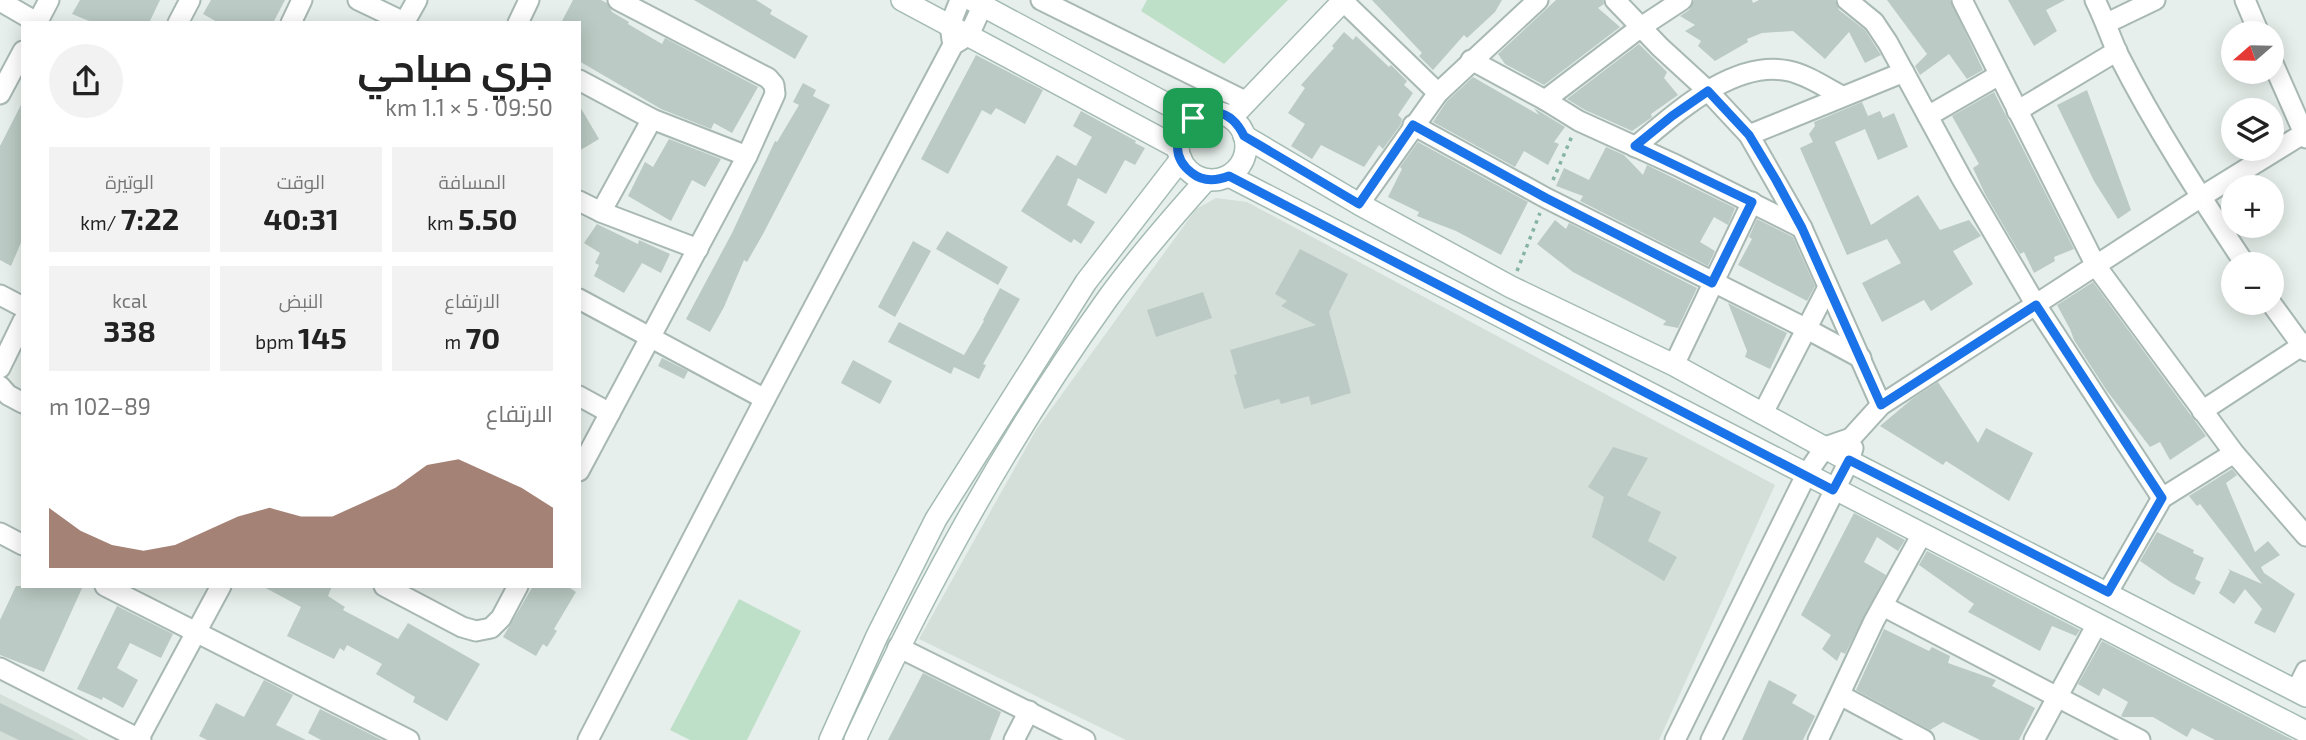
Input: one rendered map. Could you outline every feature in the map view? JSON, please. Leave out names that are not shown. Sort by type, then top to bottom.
[{"type":"street","points":[[39,21],[49,0]]},
{"type":"street","points":[[179,21],[190,0]]},
{"type":"street","points":[[292,21],[302,0]]},
{"type":"street","points":[[358,0],[402,21]]},
{"type":"street","points":[[405,21],[416,0]]},
{"type":"street","points":[[519,21],[529,0]]},
{"type":"street","points":[[581,467],[747,156],[775,94],[774,85],[768,78],[618,0]]},
{"type":"street","points":[[902,0],[957,35],[1179,153]]},
{"type":"street","points":[[957,35],[960,0]]},
{"type":"street","points":[[1041,0],[1245,102]]},
{"type":"street","points":[[1231,118],[1343,0],[1438,93]]},
{"type":"street","points":[[1359,204],[1438,93],[1538,0]]},
{"type":"street","points":[[1615,0],[1749,135],[1802,228],[1881,405]]},
{"type":"street","points":[[1545,100],[1640,27],[1682,0]]},
{"type":"street","points":[[1847,0],[1874,22],[2036,305],[2162,498]]},
{"type":"street","points":[[1962,0],[2096,266],[2234,453],[2306,536]]},
{"type":"street","points":[[2095,0],[2117,51],[2201,197],[2237,252]]},
{"type":"street","points":[[2107,23],[2155,0]]},
{"type":"street","points":[[2245,0],[2254,21]]},
{"type":"street","points":[[0,1],[35,21]]},
{"type":"street","points":[[588,740],[957,35],[979,2],[1193,118]]},
{"type":"street","points":[[2017,111],[2117,51]]},
{"type":"street","points":[[0,94],[21,55]]},
{"type":"street","points":[[1471,60],[1579,121],[1802,228]]},
{"type":"street","points":[[1635,146],[1708,91],[1742,75],[1776,69],[1791,71],[1842,96]]},
{"type":"street","points":[[1749,135],[1904,72]]},
{"type":"street","points":[[1928,116],[1999,75]]},
{"type":"street","points":[[581,81],[652,119],[747,156]]},
{"type":"street","points":[[1675,740],[1806,475],[1825,447],[1842,443],[1854,436],[1881,405],[2201,197],[2305,134],[2282,84]]},
{"type":"street","points":[[1212,112],[1231,118],[1244,136],[1243,159],[1237,169],[1229,176],[1214,180],[1195,176],[1186,168],[1179,153],[1181,131],[1193,118],[1212,112]]},
{"type":"street","points":[[601,212],[652,119]]},
{"type":"street","points":[[1413,125],[1546,198],[1807,328],[1861,358]]},
{"type":"street","points":[[1244,136],[1359,204],[1511,287],[1674,365],[1849,460],[2301,693],[2306,671]]},
{"type":"street","points":[[830,740],[877,636],[936,519],[1086,282],[1179,153]]},
{"type":"street","points":[[1229,176],[2306,732]]},
{"type":"street","points":[[855,740],[898,647],[961,531],[1044,393],[1108,298],[1206,180]]},
{"type":"street","points":[[581,202],[698,249]]},
{"type":"street","points":[[1674,365],[1752,202]]},
{"type":"street","points":[[1763,413],[1828,287]]},
{"type":"street","points":[[0,295],[21,306]]},
{"type":"street","points":[[581,300],[765,399]]},
{"type":"street","points":[[2202,411],[2305,347],[2280,315]]},
{"type":"street","points":[[0,368],[21,325]]},
{"type":"street","points":[[0,386],[8,395],[21,402]]},
{"type":"street","points":[[581,397],[610,413]]},
{"type":"street","points":[[1711,740],[1849,460],[1854,436]]},
{"type":"street","points":[[2108,592],[2162,498],[2234,453]]},
{"type":"street","points":[[0,533],[21,544]]},
{"type":"street","points":[[1818,740],[1883,606],[1922,534]]},
{"type":"street","points":[[109,588],[409,740]]},
{"type":"street","points":[[0,668],[139,740],[220,588]]},
{"type":"street","points":[[388,588],[462,627],[476,631],[491,628],[501,618],[517,588]]},
{"type":"street","points":[[1883,606],[2140,740]]},
{"type":"street","points":[[2034,740],[2097,624]]},
{"type":"street","points":[[898,647],[1085,740]]},
{"type":"street","points":[[1840,695],[1924,740]]},
{"type":"street","points":[[1014,740],[1029,711]]},
{"type":"shaded area","points":[[1216,198],[1247,202],[1775,485],[1659,740],[1126,740],[919,639],[1036,430],[1196,209]]},
{"type":"shaded area","points":[[0,694],[72,730],[89,740],[0,740]]},
{"type":"green space","points":[[1147,0],[1288,0],[1224,64],[1141,11]]},
{"type":"green space","points":[[739,599],[801,631],[747,740],[690,740],[670,730]]},
{"type":"building","points":[[80,0],[160,0],[150,21],[89,21],[72,14]]},
{"type":"building","points":[[211,0],[285,0],[274,21],[215,21],[203,14]]},
{"type":"building","points":[[573,0],[601,0],[607,3],[612,12],[629,22],[628,24],[662,44],[665,38],[758,87],[732,133],[714,123],[711,129],[661,109],[581,62],[581,21],[562,21]]},
{"type":"building","points":[[694,0],[756,0],[772,10],[770,14],[808,36],[795,59]]},
{"type":"building","points":[[1372,0],[1502,0],[1495,12],[1467,38],[1464,35],[1433,70],[1419,56],[1422,53]]},
{"type":"building","points":[[1556,0],[1603,0],[1604,4],[1598,8],[1620,27],[1544,85],[1505,64],[1498,54]]},
{"type":"building","points":[[1694,0],[1752,0],[1753,3],[1759,0],[1835,0],[1839,10],[1865,30],[1881,55],[1865,63],[1849,32],[1825,59],[1793,31],[1762,33],[1747,39],[1748,42],[1715,61],[1698,46],[1701,41],[1685,31],[1695,25],[1680,16],[1689,10]]},
{"type":"building","points":[[1887,0],[1950,0],[1983,70],[1967,79],[1949,54],[1920,75],[1915,66],[1927,54]]},
{"type":"building","points":[[2008,0],[2065,0],[2046,10],[2057,31],[2034,46]]},
{"type":"building","points":[[1344,32],[1353,40],[1356,36],[1389,67],[1391,65],[1407,81],[1404,85],[1413,93],[1398,115],[1402,119],[1401,124],[1383,149],[1379,145],[1364,167],[1321,145],[1312,159],[1291,146],[1305,124],[1288,113],[1305,88],[1301,85],[1334,48],[1332,46]]},
{"type":"building","points":[[1639,44],[1667,72],[1664,78],[1678,95],[1651,114],[1652,117],[1632,131],[1567,99]]},
{"type":"building","points":[[976,55],[1043,90],[1025,124],[996,108],[991,115],[982,110],[948,174],[921,159]]},
{"type":"building","points":[[1473,77],[1565,127],[1554,142],[1559,144],[1548,165],[1524,151],[1515,167],[1433,122],[1447,101]]},
{"type":"building","points":[[803,83],[816,90],[813,96],[830,105],[763,234],[747,262],[744,260],[710,332],[686,319],[732,233],[775,141],[777,142],[799,105],[793,102]]},
{"type":"building","points":[[2087,90],[2131,210],[2118,219],[2094,181],[2057,105]]},
{"type":"building","points":[[1994,92],[2074,249],[2054,257],[2055,261],[2034,273],[2024,252],[2020,254],[1985,194],[1973,168],[1979,164],[1952,116]]},
{"type":"building","points":[[1862,102],[1868,116],[1880,111],[1883,118],[1894,113],[1908,147],[1878,160],[1865,129],[1835,142],[1871,225],[1918,195],[1940,230],[1969,220],[1981,236],[1953,251],[1973,284],[1931,311],[1924,300],[1882,322],[1862,283],[1901,263],[1887,239],[1847,255],[1800,148],[1813,142],[1809,134],[1815,126],[1814,122]]},
{"type":"building","points":[[21,105],[21,243],[11,266],[0,260],[0,146]]},
{"type":"building","points":[[581,108],[599,139],[581,150]]},
{"type":"building","points":[[1081,111],[1145,148],[1135,165],[1125,160],[1106,194],[1078,178],[1067,205],[1095,222],[1081,244],[1074,239],[1071,243],[1021,211],[1057,155],[1076,166],[1092,137],[1073,126]]},
{"type":"building","points":[[669,139],[721,159],[705,187],[692,180],[671,221],[628,196],[645,162],[653,167]]},
{"type":"building","points":[[1418,142],[1528,202],[1501,255],[1456,231],[1417,216],[1419,212],[1388,197],[1402,169],[1400,167]]},
{"type":"building","points":[[1606,147],[1624,155],[1643,175],[1647,165],[1735,208],[1728,225],[1714,217],[1700,242],[1715,251],[1708,266],[1580,201],[1583,196],[1556,186],[1564,168],[1589,180]]},
{"type":"building","points":[[1757,219],[1793,237],[1815,286],[1807,301],[1738,265],[1752,239],[1749,237]]},
{"type":"building","points":[[1555,220],[1566,229],[1569,223],[1697,288],[1678,328],[1663,325],[1666,321],[1573,272],[1537,244]]},
{"type":"building","points":[[597,224],[638,244],[639,240],[670,254],[661,273],[642,263],[624,293],[594,276],[599,265],[595,263],[600,253],[584,243]]},
{"type":"building","points":[[947,231],[1008,267],[998,285],[936,249]]},
{"type":"building","points":[[913,241],[931,251],[895,317],[878,307]]},
{"type":"building","points":[[1300,249],[1348,274],[1329,312],[1351,393],[1311,405],[1309,396],[1281,404],[1279,399],[1244,409],[1230,350],[1316,325],[1281,306],[1287,301],[1275,294]]},
{"type":"building","points":[[2093,282],[2206,436],[2170,460],[2160,442],[2150,447],[2107,391],[2074,340],[2057,305]]},
{"type":"building","points":[[1000,288],[1020,299],[983,364],[986,365],[979,379],[954,367],[951,374],[888,342],[899,322],[964,355]]},
{"type":"building","points":[[1203,292],[1212,318],[1156,337],[1147,310]]},
{"type":"building","points":[[1728,303],[1787,333],[1770,369],[1745,357],[1747,351]]},
{"type":"building","points":[[662,358],[688,371],[684,379],[658,366]]},
{"type":"building","points":[[853,360],[892,381],[880,404],[841,383]]},
{"type":"building","points":[[1938,382],[1978,443],[1986,428],[2033,453],[2009,501],[1946,461],[1943,465],[1880,426],[1912,399]]},
{"type":"building","points":[[1613,447],[1648,458],[1627,495],[1661,512],[1648,541],[1677,557],[1664,581],[1592,537],[1604,497],[1588,487]]},
{"type":"building","points":[[2232,469],[2237,475],[2226,483],[2255,552],[2268,541],[2280,555],[2261,567],[2264,573],[2295,594],[2275,633],[2254,623],[2262,609],[2245,589],[2234,604],[2219,593],[2230,571],[2228,569],[2262,584],[2200,504],[2197,506],[2189,496]]},
{"type":"building","points":[[1854,513],[1905,540],[1898,551],[1877,537],[1864,562],[1886,575],[1845,654],[1841,652],[1837,661],[1822,649],[1831,635],[1801,615]]},
{"type":"building","points":[[2157,532],[2194,550],[2193,553],[2204,558],[2195,579],[2201,582],[2194,595],[2140,561]]},
{"type":"building","points":[[1927,551],[2080,630],[2076,636],[2052,626],[2040,651],[1968,612],[1974,604],[1919,565]]},
{"type":"building","points":[[16,586],[82,588],[44,672],[0,655],[0,620]]},
{"type":"building","points":[[266,588],[331,588],[328,596],[345,607],[343,610],[398,639],[408,623],[480,664],[447,721],[413,702],[415,697],[376,674],[382,664],[347,645],[344,651],[340,648],[334,659],[287,636],[301,607]]},
{"type":"building","points":[[532,588],[570,588],[576,592],[554,629],[557,631],[547,647],[543,644],[536,656],[503,637]]},
{"type":"building","points":[[117,606],[173,634],[161,658],[130,643],[117,668],[138,680],[123,708],[103,697],[102,700],[77,689]]},
{"type":"building","points":[[1884,629],[1929,651],[1932,647],[1950,656],[1948,663],[1996,680],[1992,686],[2035,708],[2019,740],[1980,740],[1943,722],[1930,730],[1856,690]]},
{"type":"building","points":[[2102,641],[2293,740],[2215,740],[2192,728],[2187,737],[2153,717],[2121,716],[2128,702],[2103,688],[2099,696],[2078,684]]},
{"type":"building","points":[[923,673],[1001,712],[990,740],[888,740]]},
{"type":"building","points":[[264,680],[293,695],[276,725],[306,740],[207,740],[199,736],[216,703],[244,717]]},
{"type":"building","points":[[1769,680],[1797,695],[1792,703],[1815,716],[1803,740],[1742,740]]},
{"type":"building","points":[[0,703],[75,740],[19,740],[0,731]]},
{"type":"building","points":[[320,709],[382,740],[321,740],[308,733]]},
{"type":"route","points":[[1708,91],[1749,135],[1776,180],[1802,228],[1881,405],[2036,305],[2162,498],[2108,592],[1849,460],[1833,490],[1229,176],[1206,180],[1195,176],[1186,168],[1178,148],[1181,131],[1193,118],[1212,112],[1231,118],[1244,136],[1359,204],[1413,125],[1546,198],[1712,283],[1752,202],[1635,146],[1708,91]]}]
